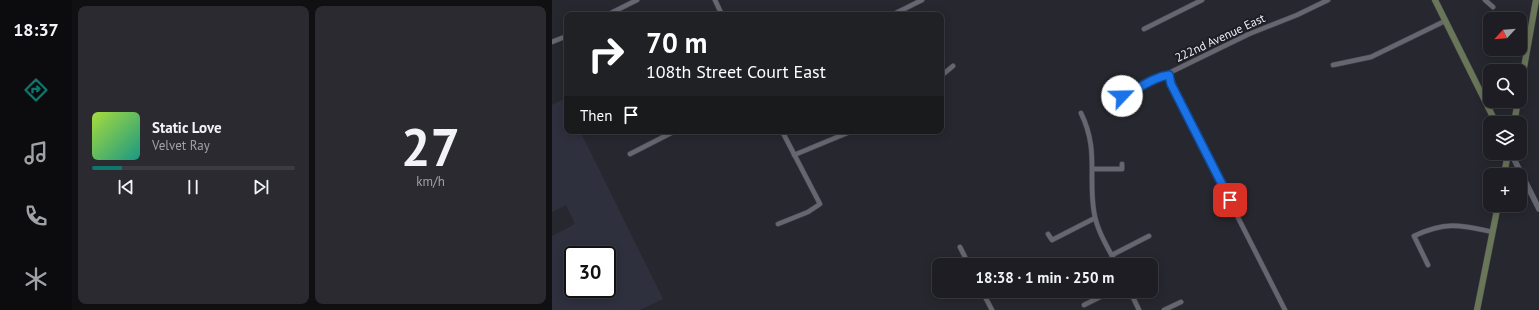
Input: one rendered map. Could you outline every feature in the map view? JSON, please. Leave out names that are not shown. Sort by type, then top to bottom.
[{"type":"main road","points":[[1435,0],[1493,116]]},
{"type":"main road","points":[[1525,64],[1536,0]]},
{"type":"main road","points":[[1477,310],[1497,212]]},
{"type":"street","points":[[613,12],[637,0]]},
{"type":"street","points":[[714,0],[720,12]]},
{"type":"street","points":[[898,12],[922,0]]},
{"type":"street","points":[[1144,28],[1195,2],[1202,0]]},
{"type":"street","name":"222nd Avenue East","points":[[1122,96],[1158,77],[1169,75],[1171,72],[1243,37],[1297,15],[1328,0]]},
{"type":"street","points":[[1485,0],[1493,7]]},
{"type":"street","points":[[1333,65],[1371,57],[1446,21]]},
{"type":"street","points":[[552,42],[564,37]]},
{"type":"street","points":[[944,74],[953,66]]},
{"type":"street","points":[[1169,75],[1171,84],[1193,129],[1285,310]]},
{"type":"street","points":[[1081,113],[1087,127],[1091,143],[1095,218],[1099,230],[1114,258]]},
{"type":"street","points":[[630,154],[669,134]]},
{"type":"street","points":[[778,224],[808,212],[820,204],[784,134]]},
{"type":"street","points":[[794,155],[845,134]]},
{"type":"street","points":[[1093,169],[1122,168],[1122,164]]},
{"type":"street","points":[[1527,188],[1539,209]]},
{"type":"street","points":[[1048,234],[1052,240],[1095,218]]},
{"type":"street","points":[[1428,265],[1414,236],[1428,229],[1448,225],[1466,226],[1493,232]]},
{"type":"street","points":[[1112,255],[1149,236]]},
{"type":"street","points":[[960,247],[966,258]]},
{"type":"street","points":[[986,298],[992,310]]},
{"type":"street","points":[[1084,305],[1098,298]]},
{"type":"street","points":[[1134,298],[1140,310]]},
{"type":"street","points":[[1164,310],[1181,302]]},
{"type":"shaded area","points":[[564,99],[564,134],[581,134],[663,299],[640,310],[552,310],[552,236],[575,224],[566,205],[552,212],[552,105]]},
{"type":"route","points":[[1122,96],[1158,77],[1169,75],[1169,80],[1230,200]]}]
